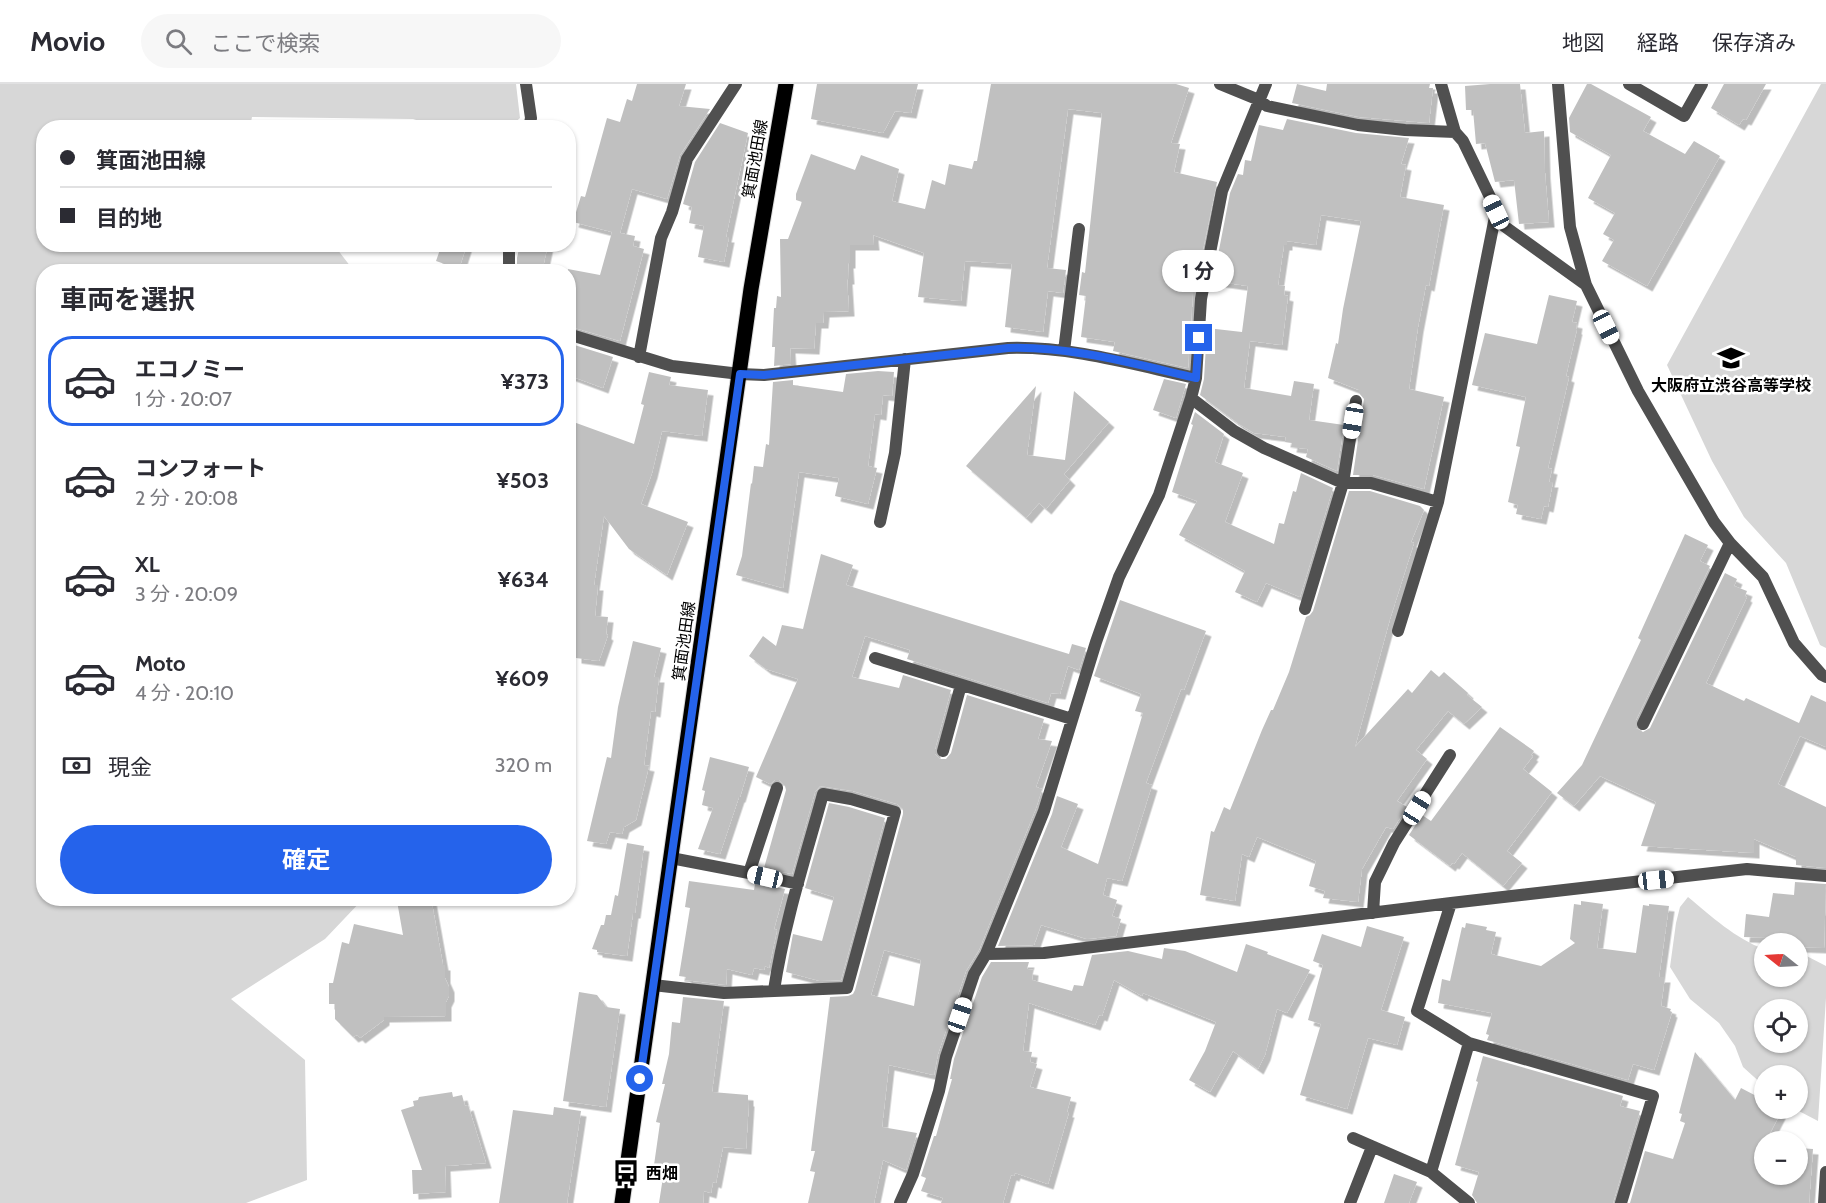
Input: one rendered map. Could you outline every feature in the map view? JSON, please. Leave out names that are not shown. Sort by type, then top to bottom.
[{"type":"main road","name":"箕面池田線","points":[[622,1203],[751,289],[786,84]]},
{"type":"street","points":[[526,84],[531,120]]},
{"type":"street","points":[[639,357],[661,238],[672,212],[687,159],[736,84]]},
{"type":"street","points":[[1220,84],[1259,100],[1267,106],[1358,125],[1455,132]]},
{"type":"street","points":[[900,1203],[916,1164],[939,1091],[946,1057],[974,974],[986,954],[1044,811],[1096,642],[1119,577],[1159,495],[1191,398],[1196,378],[1201,298],[1222,191],[1266,84]]},
{"type":"street","points":[[1441,84],[1455,132],[1463,141],[1504,226],[1586,285]]},
{"type":"street","points":[[1558,84],[1570,227],[1586,285],[1638,391],[1714,522],[1730,543],[1763,577],[1794,643],[1826,677]]},
{"type":"street","points":[[1629,84],[1684,116],[1702,84]]},
{"type":"street","points":[[1398,630],[1438,502],[1496,212]]},
{"type":"street","points":[[1064,351],[1079,229]]},
{"type":"street","points":[[576,337],[672,366],[740,374],[764,375],[1008,348],[1037,347],[1196,378]]},
{"type":"street","points":[[880,522],[895,453],[905,359]]},
{"type":"street","points":[[1191,398],[1234,431],[1264,448],[1343,483],[1371,483],[1438,502]]},
{"type":"street","points":[[1305,609],[1343,483],[1356,400]]},
{"type":"street","points":[[1643,724],[1730,543]]},
{"type":"street","points":[[875,658],[1072,718]]},
{"type":"street","points":[[943,751],[961,685]]},
{"type":"street","points":[[1374,913],[1375,882],[1394,843],[1450,755]]},
{"type":"street","points":[[749,873],[777,788]]},
{"type":"street","points":[[653,985],[724,993],[847,988],[895,812],[824,794],[779,958],[774,990]]},
{"type":"street","points":[[671,858],[798,884]]},
{"type":"street","points":[[986,954],[1044,953],[1747,869],[1826,876]]},
{"type":"street","points":[[1451,903],[1417,1011],[1469,1043],[1653,1096],[1621,1203]]},
{"type":"street","points":[[1431,1172],[1469,1043]]},
{"type":"street","points":[[1353,1138],[1431,1172],[1469,1203]]},
{"type":"street","points":[[1350,1203],[1372,1147]]},
{"type":"street","points":[[1824,1203],[1826,1172]]},
{"type":"shaded area","points":[[0,84],[516,84],[520,118],[518,120],[252,117],[251,120],[36,120],[36,252],[339,252],[349,264],[36,264],[36,906],[356,906],[325,939],[231,999],[305,1060],[307,1180],[246,1203],[0,1203]]},
{"type":"shaded area","name":"大阪府立渋谷高等学校","points":[[1821,84],[1826,84],[1826,648],[1820,645],[1786,563],[1744,517],[1712,461],[1667,365]]},
{"type":"shaded area","points":[[1688,897],[1734,933],[1754,945],[1754,987],[1808,987],[1808,957],[1826,966],[1818,1121],[1808,1116],[1808,1065],[1754,1065],[1754,1077],[1743,1067],[1735,1046],[1719,1023],[1690,999],[1670,967],[1680,907]]},
{"type":"building","points":[[637,84],[686,84],[679,106],[710,109],[680,155],[667,199],[632,189],[620,233],[635,236],[633,246],[644,249],[620,341],[576,328],[576,270],[600,275],[612,232],[576,223],[576,212],[581,196],[585,197],[607,118],[620,122],[627,99],[632,101]]},
{"type":"building","points":[[817,84],[918,84],[911,113],[895,111],[883,133],[811,119]]},
{"type":"building","points":[[991,84],[1176,84],[1189,88],[1171,143],[1180,144],[1174,172],[1217,182],[1197,278],[1194,277],[1188,368],[1113,351],[1115,342],[1081,337],[1086,296],[1079,295],[1082,272],[1085,273],[1102,113],[1068,109],[1047,268],[1066,270],[1063,293],[1048,291],[1043,332],[1005,327],[1012,264],[965,261],[961,301],[918,297],[924,253],[873,235],[874,245],[850,245],[849,279],[847,279],[849,311],[824,312],[823,323],[816,323],[814,349],[790,348],[791,364],[774,366],[775,347],[772,347],[774,308],[776,308],[777,296],[781,297],[780,239],[788,239],[802,202],[796,200],[796,194],[811,154],[855,170],[861,155],[899,169],[892,201],[925,209],[932,180],[945,185],[949,164],[972,169],[974,161],[977,161]]},
{"type":"building","points":[[1297,84],[1326,91],[1327,84],[1430,84],[1429,88],[1433,88],[1429,123],[1359,117],[1292,103]]},
{"type":"building","points":[[1520,84],[1525,133],[1544,131],[1549,222],[1519,224],[1514,180],[1495,182],[1485,143],[1476,144],[1473,110],[1466,110],[1465,86]]},
{"type":"building","points":[[1587,84],[1591,84],[1651,117],[1643,131],[1685,154],[1694,141],[1720,156],[1647,286],[1602,261],[1614,240],[1603,234],[1615,213],[1588,198],[1611,155],[1570,132],[1569,118]]},
{"type":"building","points":[[1724,84],[1766,84],[1746,120],[1743,119],[1739,125],[1711,108]]},
{"type":"building","points":[[1287,119],[1356,133],[1409,138],[1401,164],[1406,165],[1400,197],[1444,205],[1429,286],[1426,285],[1418,327],[1409,389],[1444,397],[1424,489],[1373,475],[1353,475],[1364,399],[1359,390],[1328,378],[1336,343],[1338,344],[1361,221],[1321,215],[1316,245],[1287,241],[1287,245],[1284,245],[1278,285],[1285,286],[1284,295],[1288,296],[1282,345],[1250,341],[1244,388],[1291,396],[1294,381],[1314,384],[1309,420],[1344,425],[1337,471],[1306,457],[1308,449],[1291,447],[1292,443],[1285,442],[1286,437],[1254,433],[1200,395],[1204,379],[1207,328],[1242,332],[1248,286],[1213,281],[1230,193],[1238,174],[1243,175],[1245,160],[1251,161],[1259,125],[1283,130]]},
{"type":"building","points":[[720,123],[748,133],[726,237],[729,237],[724,262],[698,257],[704,226],[689,223],[692,207],[683,204],[695,162]]},
{"type":"building","points":[[439,252],[464,252],[461,264],[445,264],[436,261]]},
{"type":"building","points":[[518,252],[546,252],[544,264],[517,264]]},
{"type":"building","points":[[1549,295],[1577,301],[1572,322],[1577,323],[1577,329],[1566,376],[1569,377],[1548,468],[1552,469],[1549,482],[1553,482],[1548,507],[1544,506],[1541,519],[1516,514],[1518,505],[1508,502],[1520,447],[1516,446],[1526,397],[1472,385],[1485,333],[1537,344]]},
{"type":"building","points":[[576,345],[613,357],[603,388],[576,378]]},
{"type":"building","points":[[649,372],[671,377],[669,385],[708,390],[702,436],[662,431],[652,473],[641,504],[688,522],[667,575],[629,549],[604,516],[594,585],[598,585],[595,616],[608,617],[606,634],[608,635],[599,661],[576,658],[576,423],[634,444],[644,405],[641,404]]},
{"type":"building","points":[[894,372],[892,396],[883,395],[881,415],[875,414],[868,466],[877,468],[868,504],[835,496],[839,478],[799,472],[783,588],[736,575],[742,556],[754,466],[763,467],[766,444],[769,445],[773,382],[793,380],[793,385],[843,392],[846,374]]},
{"type":"building","points":[[1164,379],[1186,384],[1176,418],[1153,410]]},
{"type":"building","points":[[1036,386],[1027,455],[1065,460],[1074,391],[1109,422],[1064,474],[1070,480],[1046,509],[1039,503],[1026,518],[966,466]]},
{"type":"building","points":[[1195,412],[1224,434],[1215,462],[1243,473],[1225,522],[1274,544],[1279,523],[1284,524],[1293,491],[1296,492],[1301,473],[1333,488],[1300,597],[1266,583],[1257,602],[1235,592],[1245,571],[1179,535],[1197,501],[1172,492]]},
{"type":"building","points":[[1349,491],[1370,491],[1420,506],[1424,510],[1411,542],[1414,543],[1390,619],[1355,747],[1408,689],[1412,693],[1431,670],[1439,677],[1444,672],[1482,707],[1464,724],[1448,711],[1416,750],[1427,759],[1397,801],[1407,807],[1393,829],[1386,827],[1362,869],[1358,902],[1323,898],[1325,891],[1309,886],[1316,861],[1257,837],[1249,857],[1242,854],[1235,901],[1200,895],[1211,831],[1214,832],[1224,807],[1230,810],[1262,730],[1289,672],[1306,617],[1313,611]]},
{"type":"building","points":[[1685,534],[1708,545],[1700,561],[1710,566],[1636,720],[1636,728],[1643,732],[1650,728],[1725,573],[1737,579],[1734,586],[1747,591],[1745,596],[1747,597],[1706,683],[1744,701],[1746,698],[1799,723],[1811,695],[1826,702],[1826,747],[1800,736],[1778,784],[1826,807],[1826,868],[1796,865],[1796,857],[1754,839],[1754,853],[1641,846],[1656,802],[1600,776],[1574,806],[1557,793],[1582,765],[1641,640],[1638,638]]},
{"type":"building","points":[[821,554],[853,565],[846,585],[1069,654],[1072,644],[1086,648],[1079,670],[1068,666],[1060,694],[1051,693],[1048,703],[907,659],[910,650],[865,636],[852,677],[899,688],[903,675],[951,690],[935,749],[935,754],[940,759],[946,759],[951,753],[967,695],[1044,719],[1038,739],[1052,741],[1036,787],[1042,789],[1036,808],[979,950],[966,971],[938,1054],[934,1075],[889,1065],[882,1127],[917,1133],[906,1170],[883,1160],[874,1203],[808,1203],[815,1172],[810,1171],[815,1151],[811,1151],[830,997],[848,996],[855,990],[903,809],[897,804],[853,791],[820,786],[815,792],[792,874],[764,868],[786,790],[779,780],[770,784],[756,777],[798,679],[766,669],[749,656],[763,636],[776,646],[782,625],[803,629]],"holes":[[[884,950],[921,960],[914,1006],[871,995]]]},
{"type":"building","points":[[1120,600],[1206,631],[1184,690],[1181,689],[1146,783],[1152,785],[1122,881],[1107,878],[1103,895],[1117,900],[1112,916],[1121,919],[1116,936],[1087,939],[1041,925],[1034,945],[998,946],[1052,814],[1057,796],[1078,804],[1061,847],[1098,864],[1143,713],[1135,711],[1141,694],[1094,676]]},
{"type":"building","points":[[633,641],[661,648],[654,677],[659,677],[655,712],[651,711],[644,765],[649,766],[636,820],[624,827],[622,834],[610,832],[606,844],[587,841],[607,757],[611,758],[618,707]]},
{"type":"building","points":[[1500,727],[1534,751],[1523,769],[1552,792],[1507,851],[1522,863],[1503,886],[1462,853],[1450,866],[1409,835],[1422,815],[1431,821]]},
{"type":"building","points":[[710,757],[749,767],[720,854],[698,849],[713,808],[702,805],[705,791],[702,790]]},
{"type":"building","points":[[829,803],[885,818],[841,980],[820,981],[786,972],[793,934],[822,941],[834,897],[805,888]]},
{"type":"building","points":[[627,843],[644,846],[627,956],[597,952],[592,949],[601,925],[604,925],[606,915],[611,915],[615,895],[618,896]]},
{"type":"building","points":[[689,881],[754,890],[755,884],[785,889],[774,929],[777,930],[769,968],[765,966],[764,970],[754,968],[752,975],[727,969],[726,985],[685,980],[686,977],[679,976],[690,908],[685,907]]},
{"type":"building","points":[[1795,882],[1826,884],[1824,948],[1808,947],[1808,933],[1754,933],[1754,937],[1744,937],[1746,914],[1769,917],[1773,893],[1794,895]]},
{"type":"building","points":[[1581,901],[1603,904],[1597,948],[1636,953],[1643,905],[1669,906],[1659,977],[1665,977],[1661,1006],[1671,1009],[1672,1012],[1654,1070],[1633,1064],[1628,1080],[1487,1040],[1489,1035],[1486,1034],[1492,1013],[1438,1003],[1442,979],[1450,981],[1462,927],[1465,928],[1466,923],[1487,927],[1486,930],[1496,932],[1491,954],[1541,966],[1575,943],[1570,939],[1574,904],[1581,905]]},
{"type":"building","points":[[398,906],[432,906],[443,965],[445,965],[445,978],[449,987],[446,1016],[384,1017],[384,1020],[360,1038],[357,1035],[353,1037],[335,1019],[335,1004],[329,1004],[329,983],[333,983],[342,942],[349,944],[354,924],[403,935]]},
{"type":"building","points":[[1367,926],[1404,937],[1381,1010],[1405,1017],[1397,1045],[1368,1038],[1347,1109],[1300,1095],[1321,1024],[1308,1020],[1323,965],[1313,961],[1322,934],[1361,947]]},
{"type":"building","points":[[1246,944],[1310,970],[1287,1013],[1277,1009],[1265,1055],[1258,1069],[1233,1051],[1210,1092],[1189,1080],[1205,1051],[1216,1022],[1143,993],[1142,996],[1114,980],[1102,1016],[1099,1015],[1095,1025],[1029,1003],[1023,1051],[1032,1052],[1030,1062],[1037,1064],[1030,1087],[1071,1097],[1067,1112],[1069,1112],[1048,1184],[1015,1173],[1014,1176],[1011,1175],[1003,1203],[941,1203],[943,1198],[921,1191],[926,1178],[921,1176],[934,1136],[936,1136],[952,1079],[950,1079],[954,1059],[982,977],[991,962],[1029,962],[1027,969],[1033,970],[1032,980],[1072,991],[1074,985],[1083,986],[1092,955],[1128,951],[1162,959],[1164,948],[1185,951],[1237,972]]},
{"type":"building","points":[[579,992],[597,995],[606,1007],[620,1009],[606,1107],[563,1101]]},
{"type":"building","points":[[683,997],[724,1001],[712,1092],[748,1095],[746,1149],[723,1147],[716,1183],[713,1182],[711,1193],[704,1191],[703,1203],[659,1203],[663,1177],[654,1176],[653,1172],[660,1123],[656,1122],[665,1084],[662,1084],[669,1054],[672,1022],[680,1023]]},
{"type":"building","points":[[1695,1052],[1735,1100],[1741,1088],[1754,1095],[1754,1119],[1777,1119],[1771,1131],[1754,1131],[1754,1185],[1808,1185],[1808,1149],[1813,1149],[1809,1203],[1630,1203],[1645,1151],[1673,1159],[1685,1123],[1680,1121],[1682,1114],[1679,1113]]},
{"type":"building","points":[[1483,1056],[1623,1096],[1620,1106],[1640,1111],[1613,1203],[1477,1203],[1472,1195],[1479,1172],[1455,1165]]},
{"type":"building","points":[[452,1092],[453,1097],[462,1095],[465,1106],[468,1105],[486,1163],[445,1166],[446,1192],[413,1194],[412,1170],[422,1170],[401,1110],[414,1106],[413,1101],[418,1100],[419,1097]]},
{"type":"building","points":[[554,1107],[581,1111],[567,1203],[499,1203],[513,1110],[553,1115]]},
{"type":"building","points":[[1394,1174],[1417,1182],[1409,1203],[1384,1203]]},
{"type":"place","name":"大阪府立渋谷高等学校","points":[[1731,358]]},
{"type":"place","name":"西畑","points":[[626,1173]]},
{"type":"route","points":[[640,1079],[740,374],[764,375],[1008,348],[1037,347],[1196,378],[1199,338]]}]
